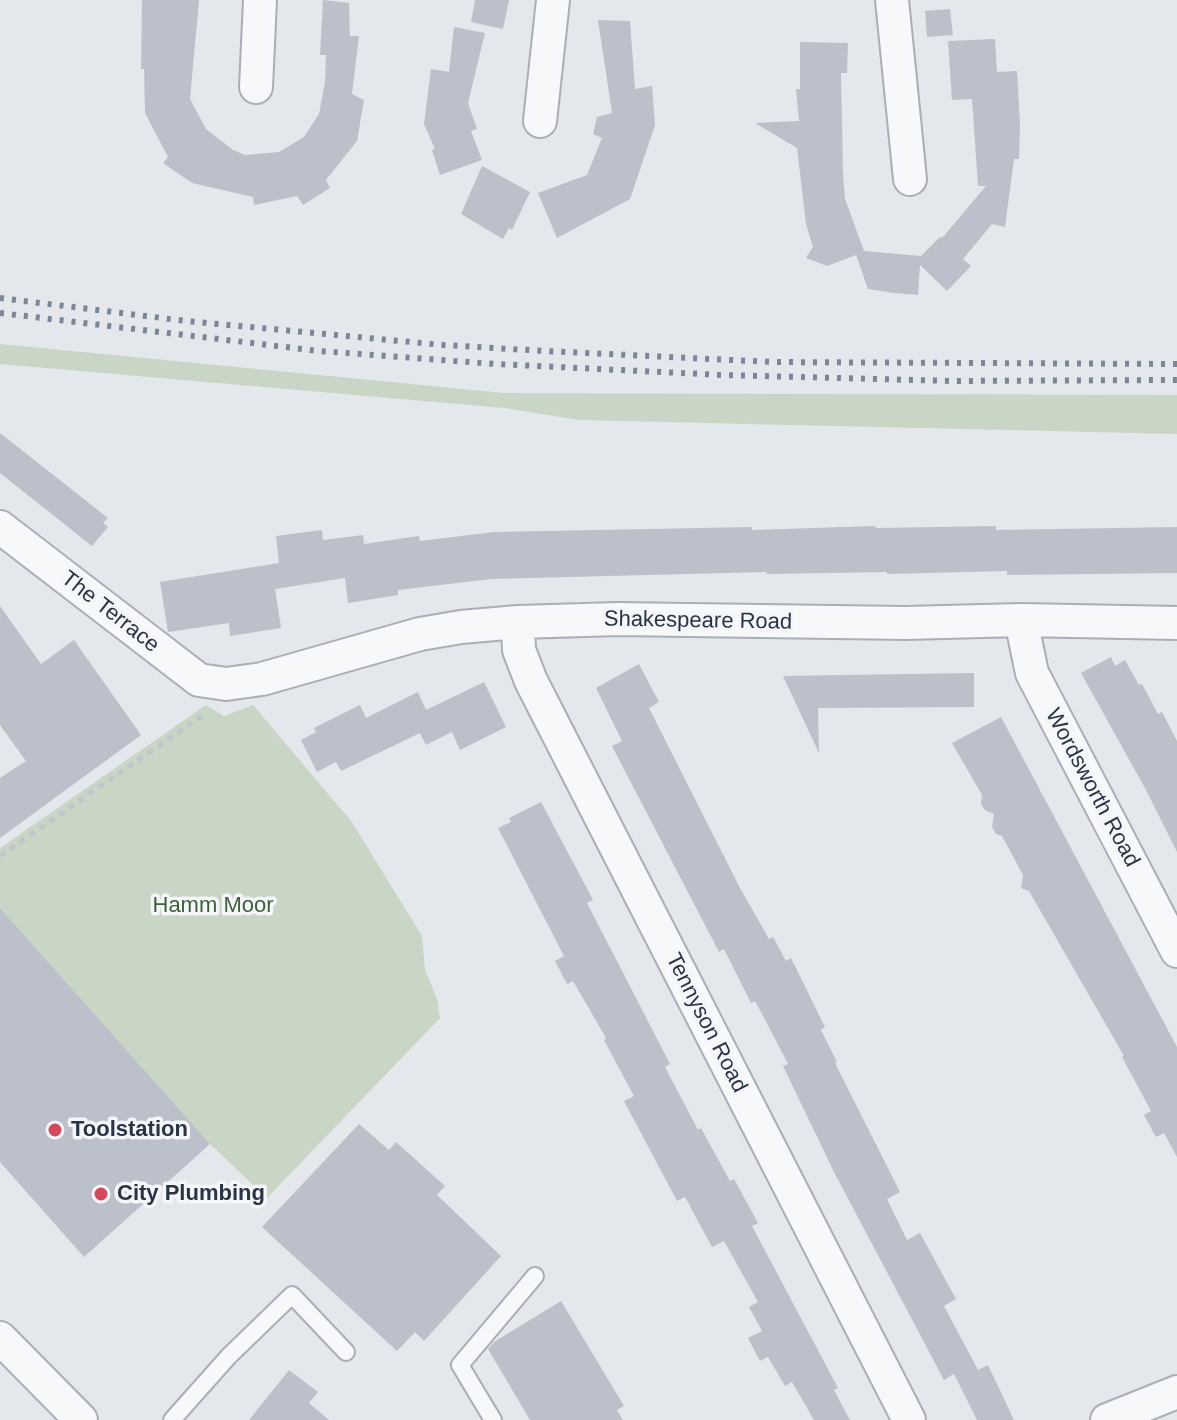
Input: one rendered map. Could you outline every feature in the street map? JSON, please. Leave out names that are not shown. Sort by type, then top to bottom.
[{"type":"street","points":[[256,87],[260,0]]},
{"type":"street","points":[[540,121],[553,0]]},
{"type":"street","points":[[892,0],[910,179]]},
{"type":"street","name":"The Terrace","points":[[0,527],[199,680],[226,684]]},
{"type":"street","name":"Shakespeare Road","points":[[226,684],[262,679],[420,634],[518,622],[618,619],[1177,623]]},
{"type":"street","name":"Wordsworth Road","points":[[1021,620],[1032,673],[1177,951]]},
{"type":"street","name":"Tennyson Road","points":[[518,622],[519,650],[531,681],[909,1420]]},
{"type":"street","points":[[0,1338],[81,1420]]},
{"type":"street","points":[[1107,1420],[1177,1392]]},
{"type":"lane","points":[[493,1420],[460,1365],[535,1276]]},
{"type":"lane","points":[[172,1420],[229,1356],[292,1295],[346,1352]]},
{"type":"path","points":[[0,856],[208,712],[226,684]]},
{"type":"green space","points":[[0,344],[504,393],[1177,395],[1177,434],[579,420],[504,408],[0,364]]},
{"type":"green space","name":"Hamm Moor","points":[[206,705],[224,716],[253,705],[352,822],[422,936],[425,970],[437,999],[440,1018],[267,1198],[210,1144],[0,908],[0,848]]},
{"type":"building","points":[[142,0],[199,0],[190,99],[206,129],[233,150],[245,155],[279,152],[304,137],[319,114],[325,82],[326,55],[320,55],[323,0],[349,3],[350,36],[359,36],[352,94],[364,100],[357,141],[326,180],[330,188],[303,205],[297,196],[254,205],[253,197],[192,183],[163,163],[168,157],[145,113],[144,69],[141,69]]},
{"type":"building","points":[[475,0],[509,0],[503,29],[471,22]]},
{"type":"building","points":[[950,9],[953,35],[927,37],[925,11]]},
{"type":"building","points":[[598,20],[630,21],[635,89],[652,86],[655,125],[630,199],[557,238],[538,193],[587,175],[602,138],[593,134],[597,117],[612,113]]},
{"type":"building","points":[[454,27],[485,33],[468,103],[477,129],[471,131],[482,160],[440,175],[432,150],[435,149],[424,124],[431,69],[449,72]]},
{"type":"building","points":[[995,39],[997,72],[1017,71],[1020,123],[1019,159],[1014,159],[1005,227],[992,224],[963,259],[971,266],[947,291],[920,265],[918,295],[868,289],[856,255],[827,266],[806,258],[813,247],[806,224],[797,148],[755,123],[799,121],[796,89],[800,89],[800,42],[848,43],[847,73],[841,73],[845,199],[864,251],[921,256],[942,238],[986,186],[978,186],[972,99],[952,100],[948,41]]},
{"type":"building","points":[[482,166],[530,192],[512,230],[509,228],[503,239],[461,214]]},
{"type":"building","points":[[0,433],[108,518],[103,523],[108,527],[92,546],[0,473]]},
{"type":"building","points":[[996,526],[996,530],[1177,527],[1177,573],[1007,575],[1007,571],[887,574],[766,572],[491,579],[398,590],[398,595],[348,603],[345,578],[275,589],[281,628],[230,636],[229,623],[168,632],[160,582],[279,563],[276,536],[322,530],[323,540],[363,535],[364,544],[419,536],[420,541],[495,532]]},
{"type":"building","points":[[0,606],[41,664],[74,640],[141,735],[0,838],[0,778],[26,761],[0,725]]},
{"type":"building","points":[[1111,657],[1115,666],[1125,660],[1158,714],[1162,712],[1177,741],[1177,852],[1081,673]]},
{"type":"building","points":[[639,664],[659,702],[649,708],[740,888],[769,939],[773,937],[786,961],[791,958],[825,1027],[821,1030],[835,1063],[900,1192],[887,1199],[907,1240],[920,1233],[956,1299],[944,1306],[978,1370],[988,1365],[1014,1420],[977,1420],[954,1374],[944,1380],[834,1172],[783,1066],[788,1064],[771,1031],[755,1001],[751,1003],[724,949],[719,952],[612,746],[622,741],[596,688]]},
{"type":"building","points":[[974,673],[974,707],[818,708],[819,753],[783,676]]},
{"type":"building","points":[[484,682],[506,727],[460,750],[452,732],[426,745],[420,733],[341,771],[336,762],[317,772],[301,740],[316,732],[314,728],[360,705],[366,718],[418,692],[426,710]]},
{"type":"building","points":[[1001,717],[1177,1047],[1177,1157],[1164,1133],[1156,1137],[1144,1115],[1151,1111],[1124,1056],[1029,891],[1021,888],[1023,875],[1002,836],[996,834],[992,827],[994,814],[981,804],[982,795],[952,743]]},
{"type":"building","points":[[541,802],[593,900],[587,903],[670,1064],[665,1067],[698,1130],[701,1128],[730,1181],[734,1179],[758,1223],[752,1226],[838,1388],[834,1390],[850,1420],[814,1420],[792,1382],[785,1386],[768,1357],[760,1361],[748,1338],[762,1331],[749,1307],[758,1302],[724,1241],[712,1247],[685,1197],[677,1201],[624,1101],[634,1096],[604,1040],[606,1038],[573,981],[567,984],[555,961],[564,956],[498,828],[511,822],[509,818]]},
{"type":"building","points":[[0,908],[210,1144],[84,1257],[0,1162]]},
{"type":"building","points":[[359,1124],[389,1150],[396,1142],[445,1186],[437,1195],[501,1256],[424,1341],[415,1332],[397,1351],[262,1227]]},
{"type":"building","points":[[561,1301],[624,1406],[617,1410],[623,1420],[530,1420],[488,1349],[494,1342]]},
{"type":"building","points":[[289,1370],[318,1392],[309,1403],[329,1420],[249,1420]]},
{"type":"railway","points":[[0,298],[186,321],[443,345],[545,351],[773,362],[1177,364]]},
{"type":"railway","points":[[0,313],[319,351],[496,364],[723,375],[952,381],[1177,380]]},
{"type":"place","name":"Toolstation","points":[[55,1130]]},
{"type":"place","name":"City Plumbing","points":[[101,1194]]}]
